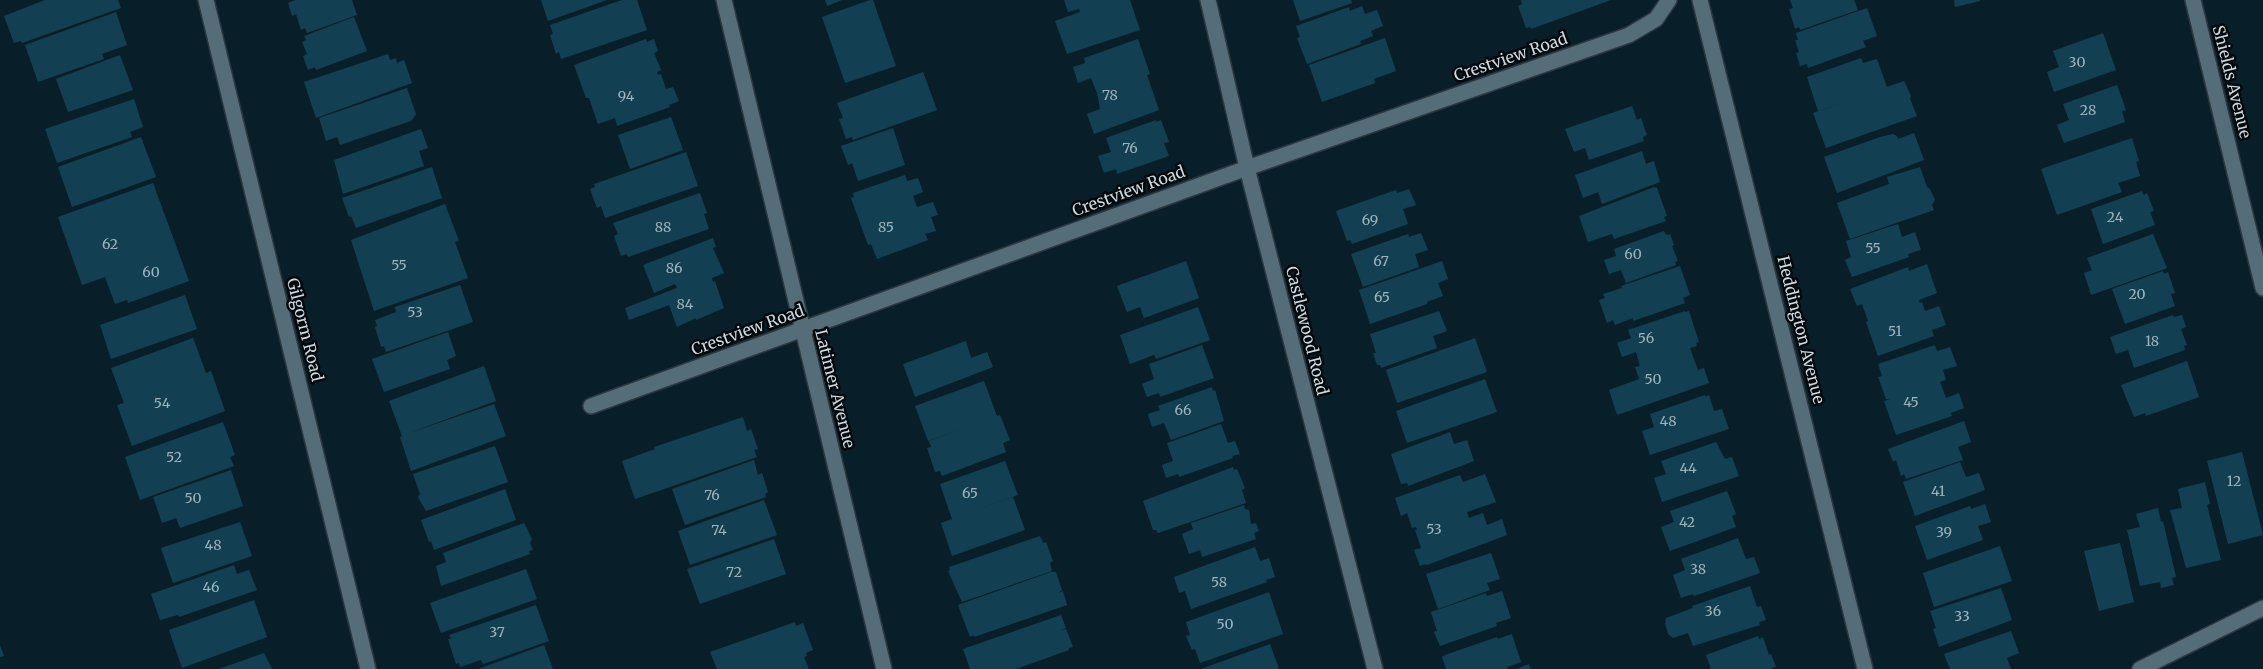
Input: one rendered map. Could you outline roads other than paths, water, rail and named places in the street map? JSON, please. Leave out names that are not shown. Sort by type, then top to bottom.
[{"type":"street","name":"Gilgorm Road","points":[[206,0],[368,669]]},
{"type":"street","name":"Latimer Avenue","points":[[724,0],[884,669]]},
{"type":"street","name":"Castlewood Road","points":[[1208,0],[1247,168],[1374,669]]},
{"type":"street","name":"Crestview Road","points":[[591,406],[1247,168],[1629,35],[1656,19],[1668,0]]},
{"type":"street","name":"Heddington Avenue","points":[[1700,0],[1865,669]]},
{"type":"street","name":"Shields Avenue","points":[[2193,0],[2263,288]]},
{"type":"street","points":[[2140,669],[2263,608]]}]
